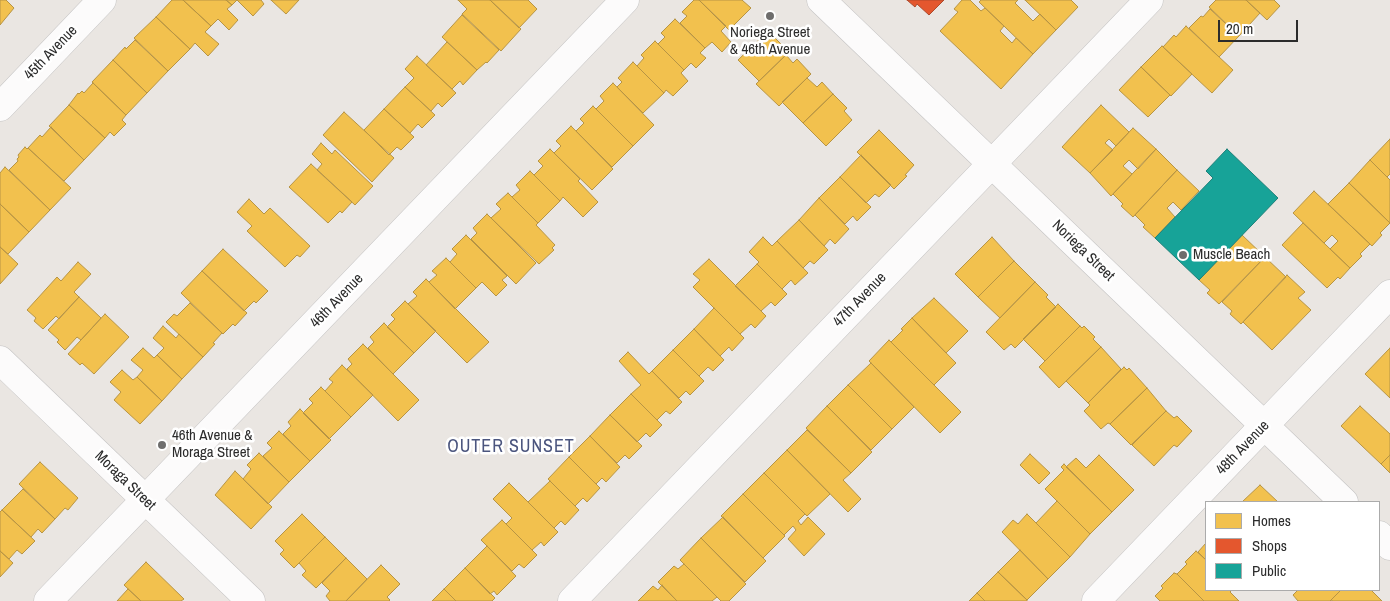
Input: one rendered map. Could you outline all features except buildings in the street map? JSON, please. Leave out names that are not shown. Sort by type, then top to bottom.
[{"type":"street","name":"45th Avenue","points":[[0,107],[102,0]]},
{"type":"street","name":"46th Avenue","points":[[48,601],[625,0]]},
{"type":"street","name":"Noriega Street","points":[[821,0],[1343,501]]},
{"type":"street","name":"47th Avenue","points":[[572,601],[1149,0]]},
{"type":"street","name":"48th Avenue","points":[[1096,601],[1390,294]]},
{"type":"street","name":"Moraga Street","points":[[0,360],[251,601]]},
{"type":"street","points":[[1380,536],[1390,546]]},
{"type":"place","name":"Noriega Street & 46th Avenue","points":[[770,16]]},
{"type":"place","name":"Muscle Beach","points":[[1183,255]]},
{"type":"place","name":"46th Avenue & Moraga Street","points":[[162,445]]},
{"type":"district","name":"OUTER SUNSET","points":[[511,447]]}]
